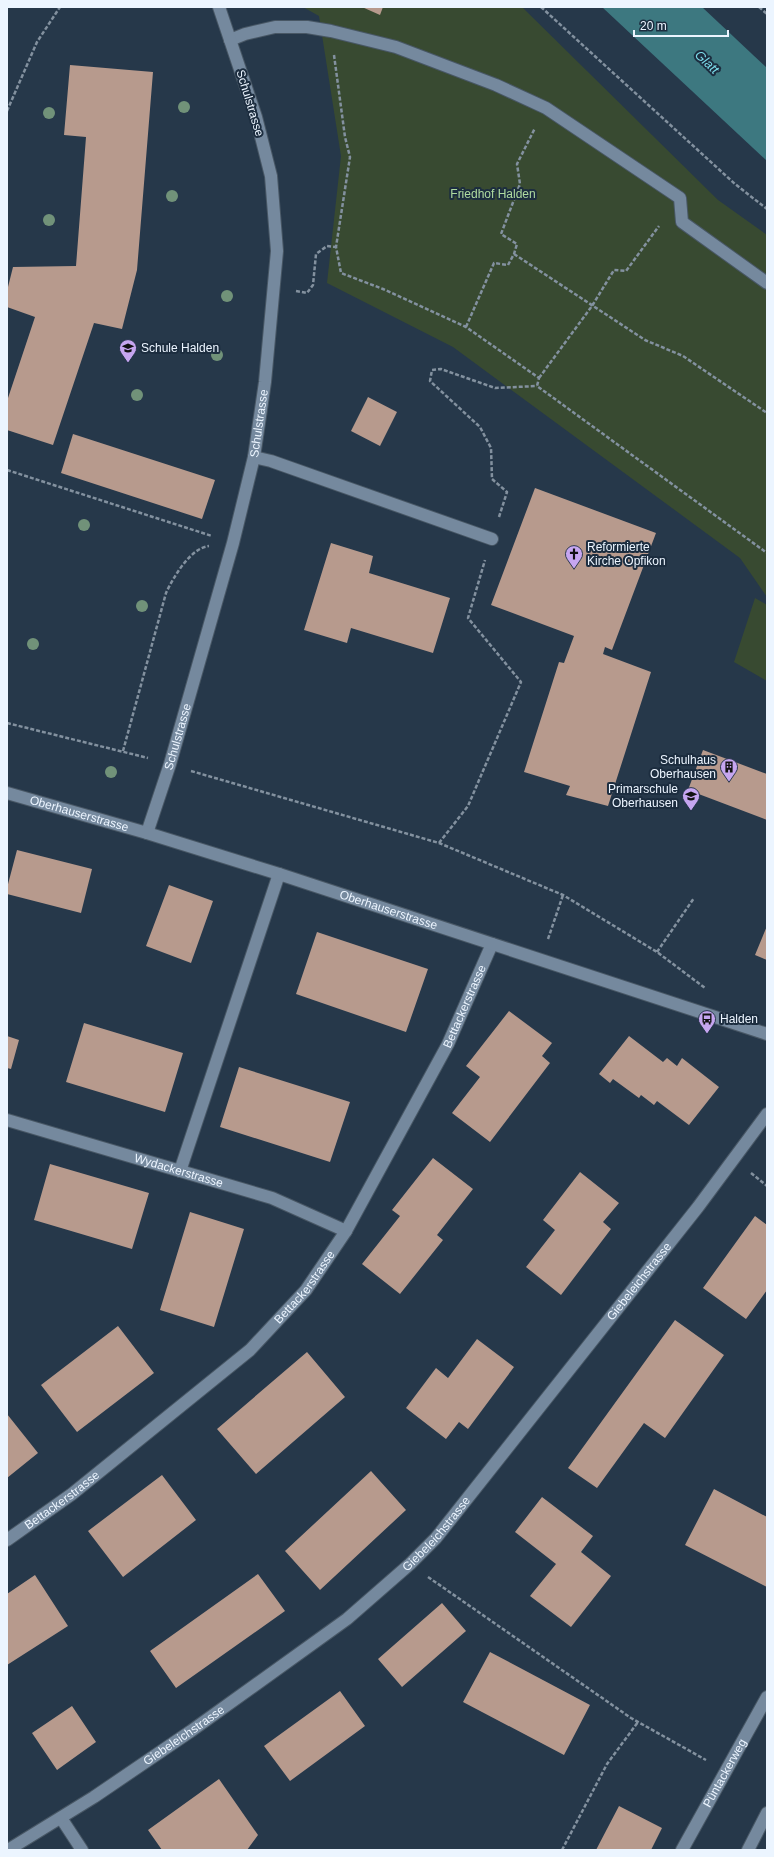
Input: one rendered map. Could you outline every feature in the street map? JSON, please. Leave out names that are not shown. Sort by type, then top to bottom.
[{"type":"street","name":"Schulstrasse","points":[[147,833],[170,764],[233,543],[254,457],[265,382],[274,289],[277,251],[271,176],[256,117],[219,7]]},
{"type":"street","points":[[230,40],[245,34],[275,27],[307,27],[331,31],[396,47],[496,85],[546,108],[680,198],[682,222],[767,283]]},
{"type":"street","points":[[254,457],[271,461],[492,539]]},
{"type":"street","name":"Oberhauserstrasse","points":[[7,793],[147,833],[280,874],[767,1034]]},
{"type":"street","points":[[180,1171],[280,874]]},
{"type":"street","name":"Bettackerstrasse","points":[[7,1540],[72,1494],[250,1350],[306,1290],[346,1231],[448,1044],[492,944]]},
{"type":"street","name":"Giebeleichstrasse","points":[[8,1850],[61,1818],[191,1731],[347,1619],[410,1564],[436,1538],[698,1207],[767,1114]]},
{"type":"street","name":"Wydackerstrasse","points":[[7,1120],[272,1198],[346,1231]]},
{"type":"street","name":"Püntackerweg","points":[[682,1850],[767,1697]]},
{"type":"street","points":[[748,1850],[767,1813]]},
{"type":"street","points":[[61,1818],[82,1850]]},
{"type":"path","points":[[7,111],[37,42],[60,7]]},
{"type":"path","points":[[541,7],[735,184],[767,209]]},
{"type":"path","points":[[759,7],[767,14]]},
{"type":"path","points":[[331,31],[345,137],[350,157],[336,247],[341,273],[383,289],[466,327],[539,378]]},
{"type":"path","points":[[466,327],[494,263],[508,265],[514,254],[517,244],[501,234],[520,184],[517,164],[546,108]]},
{"type":"path","points":[[537,386],[539,378],[592,306],[614,270],[626,271],[680,198]]},
{"type":"path","points":[[274,289],[307,293],[313,285],[316,254],[327,246],[336,247]]},
{"type":"path","points":[[514,254],[645,340],[683,356],[767,413]]},
{"type":"path","points":[[439,843],[468,806],[521,682],[468,618],[506,492],[492,479],[491,448],[480,427],[430,381],[432,370],[441,369],[495,388],[537,386],[767,553]]},
{"type":"path","points":[[7,470],[233,543]]},
{"type":"path","points":[[123,751],[166,593],[174,575],[186,561],[203,547],[233,543]]},
{"type":"path","points":[[7,724],[151,759]]},
{"type":"path","points":[[190,770],[439,843],[563,895],[657,952],[709,991]]},
{"type":"path","points":[[547,943],[563,895]]},
{"type":"path","points":[[657,952],[694,898]]},
{"type":"path","points":[[745,1169],[767,1186]]},
{"type":"path","points":[[410,1564],[638,1722],[726,1771]]},
{"type":"path","points":[[562,1850],[607,1764],[638,1722]]},
{"type":"green space","name":"Friedhof Halden","points":[[303,7],[522,7],[718,200],[767,235],[767,597],[740,558],[453,347],[327,283],[341,156],[319,16]]},
{"type":"green space","points":[[755,598],[767,605],[767,681],[734,662]]},
{"type":"water","name":"Glatt","points":[[602,7],[702,7],[767,68],[767,161]]},
{"type":"building","points":[[362,7],[383,7],[380,15]]},
{"type":"building","points":[[70,65],[153,72],[137,270],[122,329],[94,323],[53,445],[7,430],[7,401],[35,317],[7,307],[7,291],[13,267],[76,266],[86,137],[64,135]]},
{"type":"building","points":[[368,397],[397,412],[380,446],[351,431]]},
{"type":"building","points":[[73,434],[215,480],[202,519],[61,473]]},
{"type":"building","points":[[535,488],[656,533],[612,650],[605,647],[603,654],[651,672],[608,806],[566,795],[570,786],[524,772],[559,662],[564,663],[574,636],[491,605]]},
{"type":"building","points":[[331,543],[373,556],[369,573],[450,598],[433,653],[351,628],[347,643],[304,630]]},
{"type":"building","name":"Schulhaus Oberhausen","points":[[703,750],[767,774],[767,820],[688,790]]},
{"type":"building","points":[[17,850],[92,869],[81,913],[7,894],[7,888]]},
{"type":"building","points":[[169,885],[213,901],[191,963],[146,946]]},
{"type":"building","points":[[767,926],[767,960],[755,955]]},
{"type":"building","points":[[317,932],[428,969],[406,1032],[296,994]]},
{"type":"building","points":[[509,1011],[552,1043],[542,1056],[550,1063],[490,1142],[452,1113],[480,1077],[466,1066]]},
{"type":"building","points":[[84,1023],[183,1053],[165,1112],[66,1082]]},
{"type":"building","points":[[7,1036],[19,1040],[11,1069],[7,1068]]},
{"type":"building","points":[[629,1036],[663,1062],[667,1058],[677,1066],[682,1058],[719,1087],[689,1125],[657,1101],[654,1105],[641,1095],[639,1098],[613,1079],[610,1083],[599,1074]]},
{"type":"building","points":[[239,1067],[350,1102],[330,1162],[220,1127]]},
{"type":"building","points":[[433,1158],[473,1189],[437,1235],[443,1240],[400,1294],[362,1264],[400,1216],[392,1210]]},
{"type":"building","points":[[50,1164],[149,1193],[132,1249],[34,1220]]},
{"type":"building","points":[[580,1172],[619,1203],[603,1222],[611,1229],[561,1295],[526,1267],[555,1230],[543,1220]]},
{"type":"building","points":[[190,1212],[244,1229],[214,1327],[160,1310]]},
{"type":"building","points":[[755,1216],[767,1225],[767,1290],[746,1319],[703,1288]]},
{"type":"building","points":[[675,1320],[724,1355],[665,1438],[644,1423],[597,1488],[568,1468]]},
{"type":"building","points":[[118,1326],[154,1373],[77,1432],[41,1385]]},
{"type":"building","points":[[477,1339],[514,1367],[468,1429],[459,1422],[446,1439],[406,1408],[436,1368],[448,1378]]},
{"type":"building","points":[[307,1352],[345,1397],[256,1474],[217,1429]]},
{"type":"building","points":[[7,1414],[38,1453],[7,1478]]},
{"type":"building","points":[[371,1471],[406,1510],[320,1590],[285,1551]]},
{"type":"building","points":[[162,1475],[196,1520],[123,1577],[88,1531]]},
{"type":"building","points":[[714,1489],[767,1517],[767,1587],[685,1545]]},
{"type":"building","points":[[542,1497],[593,1536],[581,1552],[611,1576],[571,1627],[530,1596],[556,1564],[515,1532]]},
{"type":"building","points":[[258,1574],[285,1611],[176,1688],[150,1651]]},
{"type":"building","points":[[35,1575],[68,1626],[7,1665],[7,1594]]},
{"type":"building","points":[[442,1603],[466,1631],[402,1687],[378,1659]]},
{"type":"building","points":[[490,1652],[590,1705],[564,1755],[463,1702]]},
{"type":"building","points":[[340,1691],[365,1726],[290,1781],[264,1746]]},
{"type":"building","points":[[72,1706],[96,1742],[57,1770],[32,1733]]},
{"type":"building","points":[[219,1779],[258,1835],[247,1850],[162,1850],[148,1830]]},
{"type":"building","points":[[619,1806],[662,1828],[651,1850],[596,1850]]},
{"type":"place","name":"Schule Halden","points":[[128,363]]},
{"type":"place","name":"Reformierte Kirche Opfikon","points":[[574,569]]},
{"type":"place","name":"Schulhaus Oberhausen","points":[[729,782]]},
{"type":"place","name":"Primarschule Oberhausen","points":[[691,811]]},
{"type":"place","name":"Halden","points":[[707,1034]]}]
